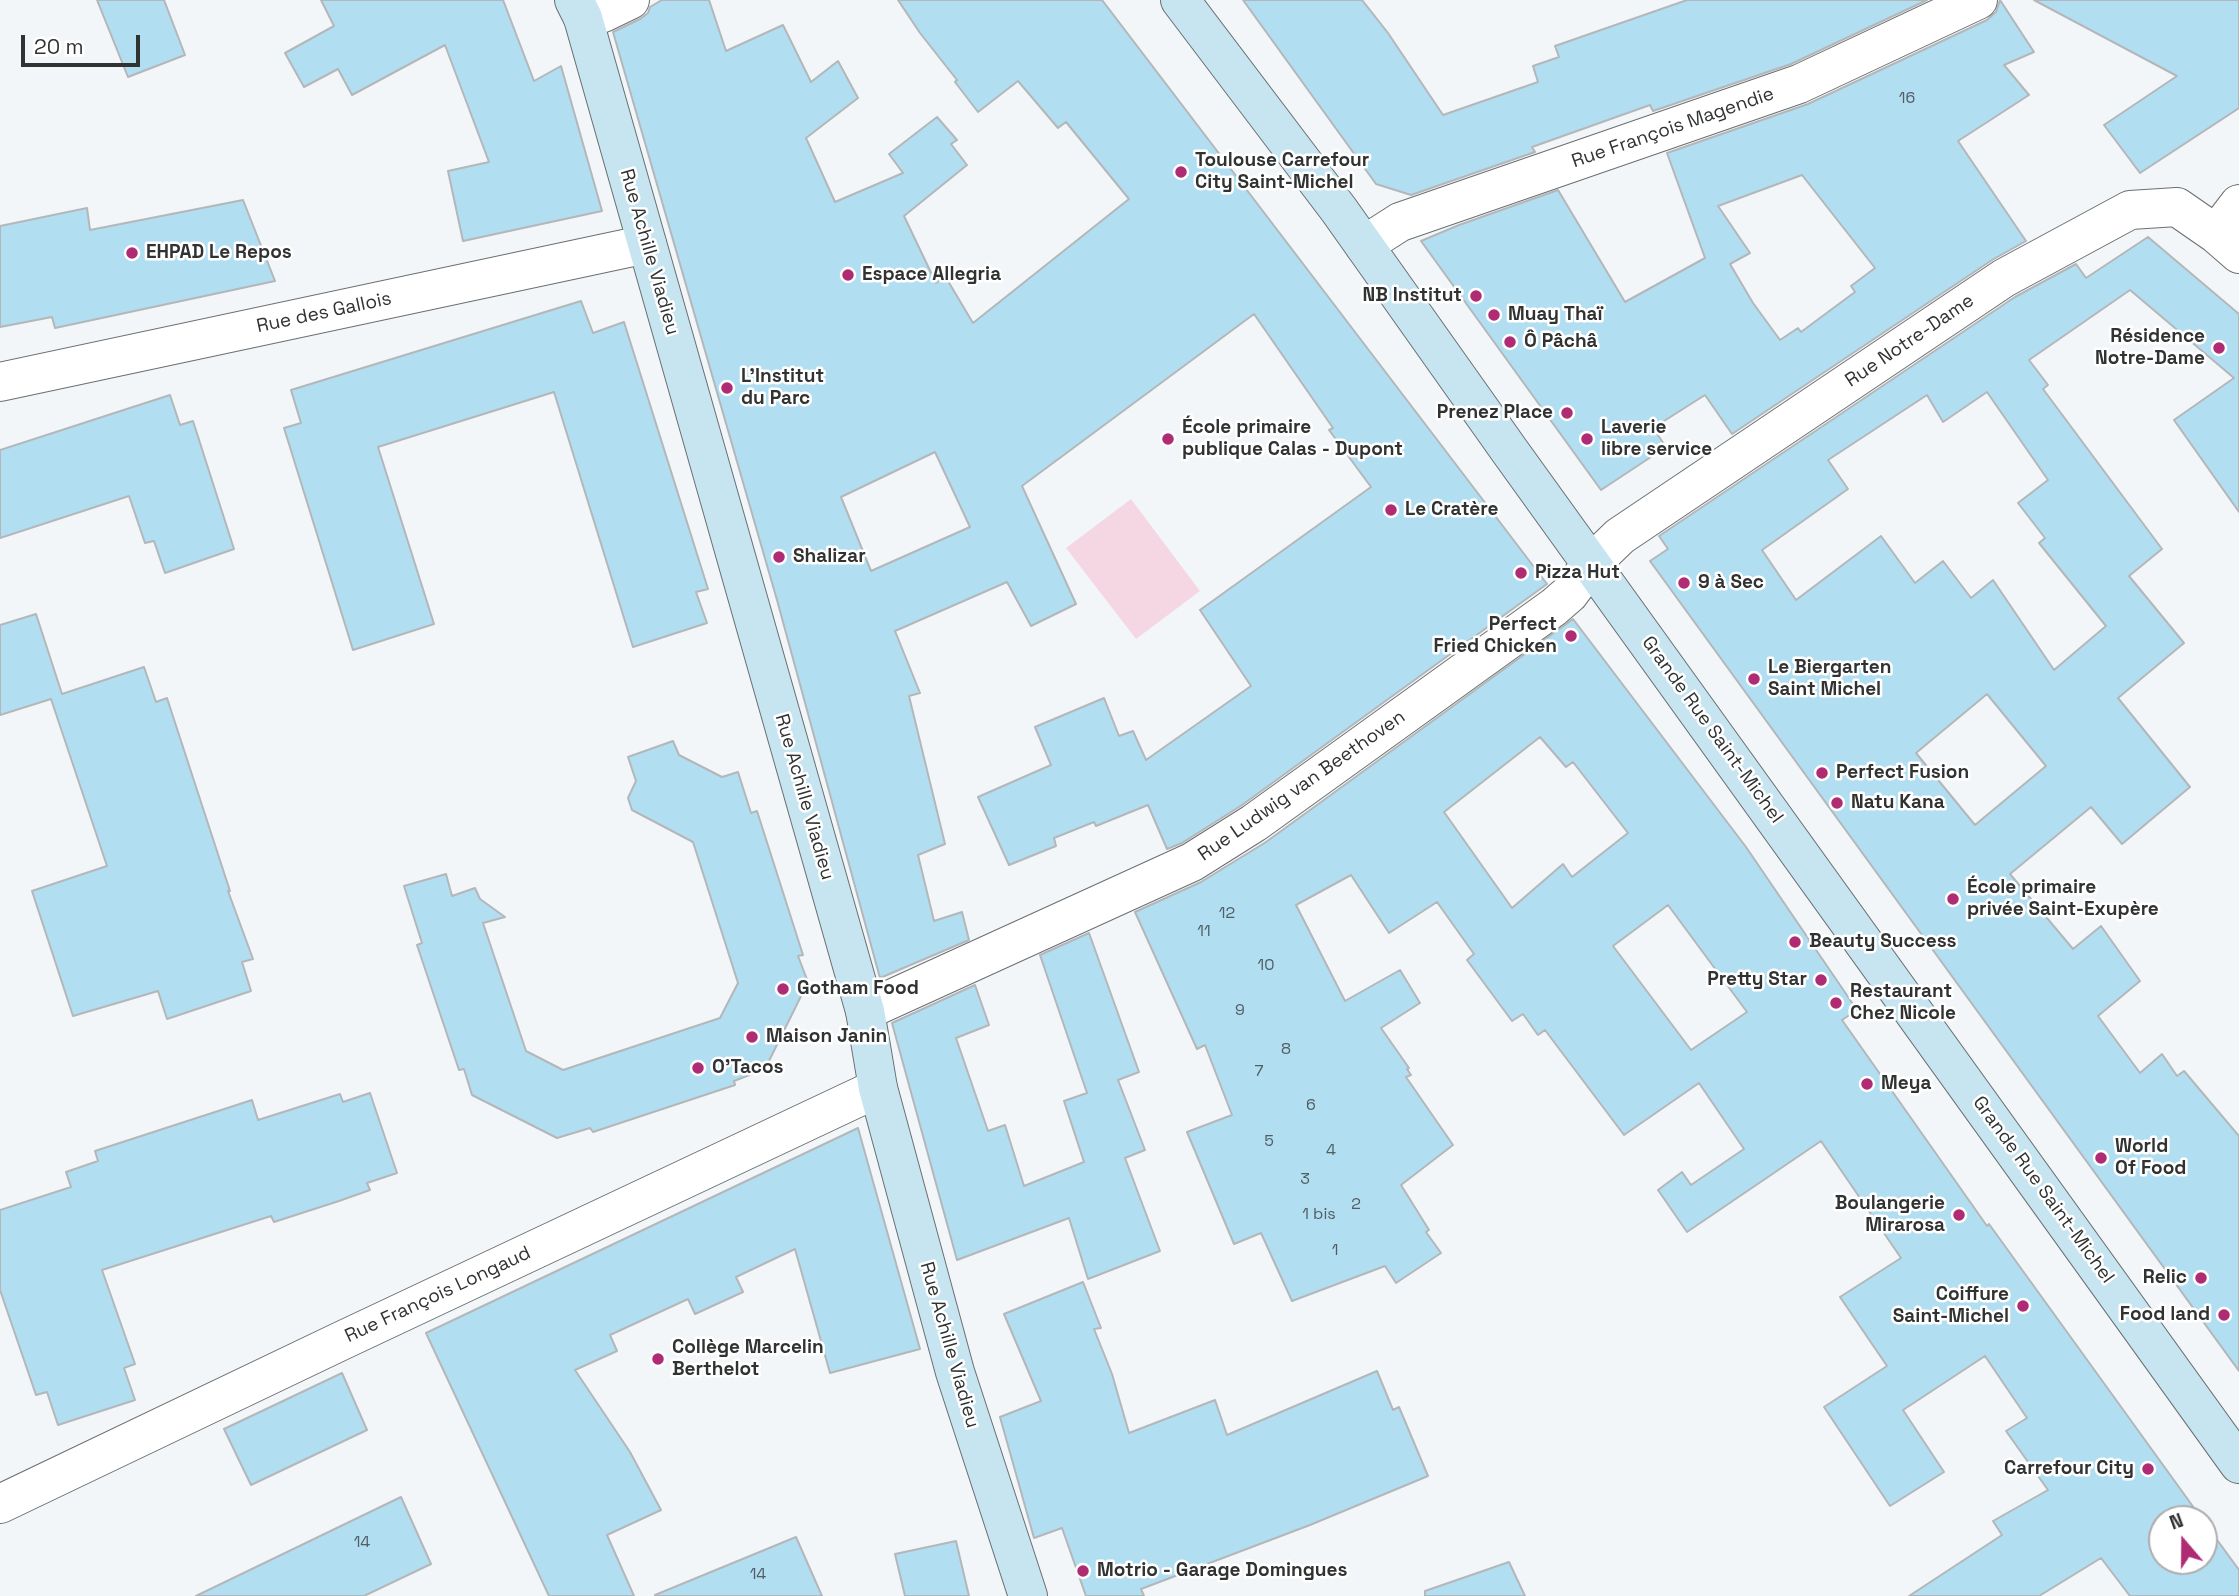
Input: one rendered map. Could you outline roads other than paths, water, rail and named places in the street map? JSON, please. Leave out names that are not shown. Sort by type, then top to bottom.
[{"type":"main road","name":"Grande Rue Saint-Michel","points":[[1180,0],[1364,245],[2239,1464]]},
{"type":"main road","name":"Rue Achille Viadieu","points":[[579,9],[864,1011],[878,1088],[955,1372],[1028,1596]]},
{"type":"street","points":[[579,9],[603,13],[630,0]]},
{"type":"street","name":"Rue François Magendie","points":[[1364,245],[1400,222],[1799,84],[1978,0]]},
{"type":"street","name":"Rue Notre-Dame","points":[[1592,563],[1620,537],[2004,278],[2130,210],[2177,207],[2227,244],[2239,204]]},
{"type":"street","name":"Rue des Gallois","points":[[0,382],[648,244]]},
{"type":"street","name":"Rue Ludwig van Beethoven","points":[[864,1011],[1192,862],[1254,823],[1554,607],[1569,594],[1592,563]]},
{"type":"street","name":"Rue François Longaud","points":[[14,1498],[316,1352],[878,1088]]},
{"type":"place","name":"Toulouse Carrefour City Saint-Michel","points":[[1181,172]]},
{"type":"place","name":"EHPAD Le Repos","points":[[132,253]]},
{"type":"place","name":"Espace Allegria","points":[[848,275]]},
{"type":"place","name":"NB Institut","points":[[1476,296]]},
{"type":"place","name":"Muay Thaï","points":[[1494,315]]},
{"type":"place","name":"Ô Pâchâ","points":[[1510,342]]},
{"type":"place","name":"Résidence Notre-Dame","points":[[2219,348]]},
{"type":"place","name":"L'Institut du Parc","points":[[727,388]]},
{"type":"place","name":"Prenez Place","points":[[1567,413]]},
{"type":"place","name":"École primaire publique Calas - Dupont","points":[[1168,439]]},
{"type":"place","name":"Laverie libre service","points":[[1587,439]]},
{"type":"place","name":"Le Cratère","points":[[1391,510]]},
{"type":"place","name":"Shalizar","points":[[779,557]]},
{"type":"place","name":"Pizza Hut","points":[[1521,573]]},
{"type":"place","name":"9 à Sec","points":[[1684,583]]},
{"type":"place","name":"Perfect Fried Chicken","points":[[1571,636]]},
{"type":"place","name":"Le Biergarten Saint Michel","points":[[1754,679]]},
{"type":"place","name":"Perfect Fusion","points":[[1822,773]]},
{"type":"place","name":"Natu Kana","points":[[1837,803]]},
{"type":"place","name":"École primaire privée Saint-Exupère","points":[[1953,899]]},
{"type":"place","name":"Beauty Success","points":[[1795,942]]},
{"type":"place","name":"Pretty Star","points":[[1821,980]]},
{"type":"place","name":"Gotham Food","points":[[783,989]]},
{"type":"place","name":"Restaurant Chez Nicole","points":[[1836,1003]]},
{"type":"place","name":"Maison Janin","points":[[752,1037]]},
{"type":"place","name":"O'Tacos","points":[[698,1068]]},
{"type":"place","name":"Meya","points":[[1867,1084]]},
{"type":"place","name":"World Of Food","points":[[2101,1158]]},
{"type":"place","name":"Boulangerie Mirarosa","points":[[1959,1215]]},
{"type":"place","name":"Relic","points":[[2201,1278]]},
{"type":"place","name":"Coiffure Saint-Michel","points":[[2023,1306]]},
{"type":"place","name":"Food land","points":[[2224,1315]]},
{"type":"place","name":"Collège Marcelin Berthelot","points":[[658,1359]]},
{"type":"place","name":"Carrefour City","points":[[2148,1469]]},
{"type":"place","name":"Motrio - Garage Domingues","points":[[1083,1571]]}]
